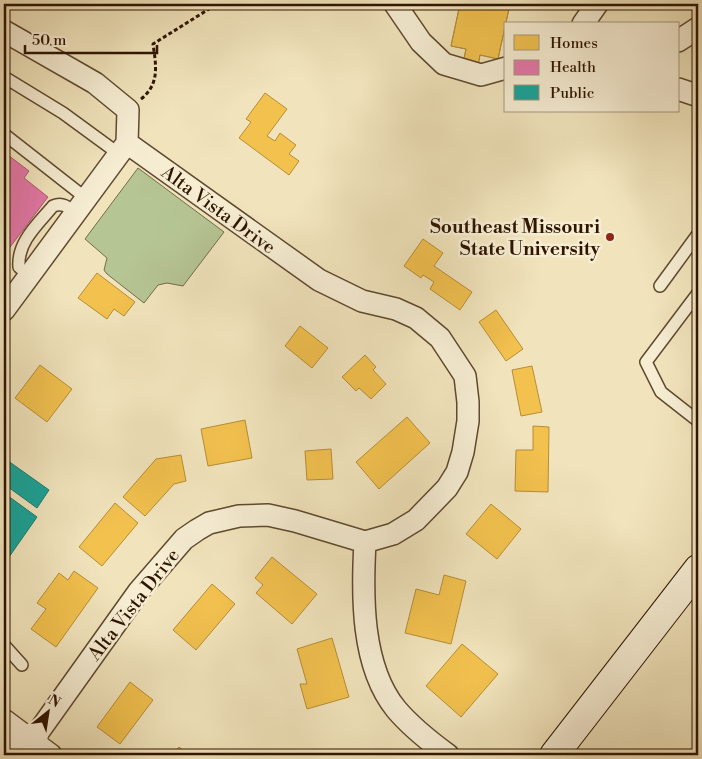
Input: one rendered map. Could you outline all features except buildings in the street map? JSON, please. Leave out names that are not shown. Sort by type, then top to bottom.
[{"type":"main road","points":[[554,755],[698,569]]},
{"type":"street","points":[[395,4],[421,42],[444,64],[481,75],[504,69]]},
{"type":"street","points":[[584,22],[597,4]]},
{"type":"street","points":[[680,40],[698,28]]},
{"type":"street","points":[[4,32],[96,83],[128,110],[123,149],[4,310]]},
{"type":"street","points":[[680,90],[698,94]]},
{"type":"street","name":"Alta Vista Drive","points":[[24,751],[139,591],[184,539],[197,530],[209,524],[239,516],[268,514],[365,542],[393,534],[416,520],[436,501],[457,472],[463,452],[468,421],[465,376],[440,338],[416,318],[396,309],[362,301],[318,280],[123,149]]},
{"type":"street","points":[[365,542],[363,585],[366,630],[377,675],[384,691],[396,709],[416,731],[448,755]]},
{"type":"street","points":[[4,720],[24,751]]},
{"type":"street","points":[[4,745],[24,751],[51,755]]},
{"type":"lane","points":[[4,77],[123,149]]},
{"type":"lane","points":[[4,134],[81,206]]},
{"type":"lane","points":[[660,286],[698,234]]},
{"type":"lane","points":[[698,293],[646,362],[661,392],[698,421]]},
{"type":"lane","points":[[4,645],[22,665]]},
{"type":"path","points":[[128,110],[146,95],[156,79],[153,44],[217,4]]},
{"type":"green space","points":[[138,168],[224,232],[183,286],[167,283],[158,285],[144,303],[107,274],[104,270],[107,258],[85,239]]},
{"type":"place","name":"Southeast Missouri State University","points":[[610,237]]}]
